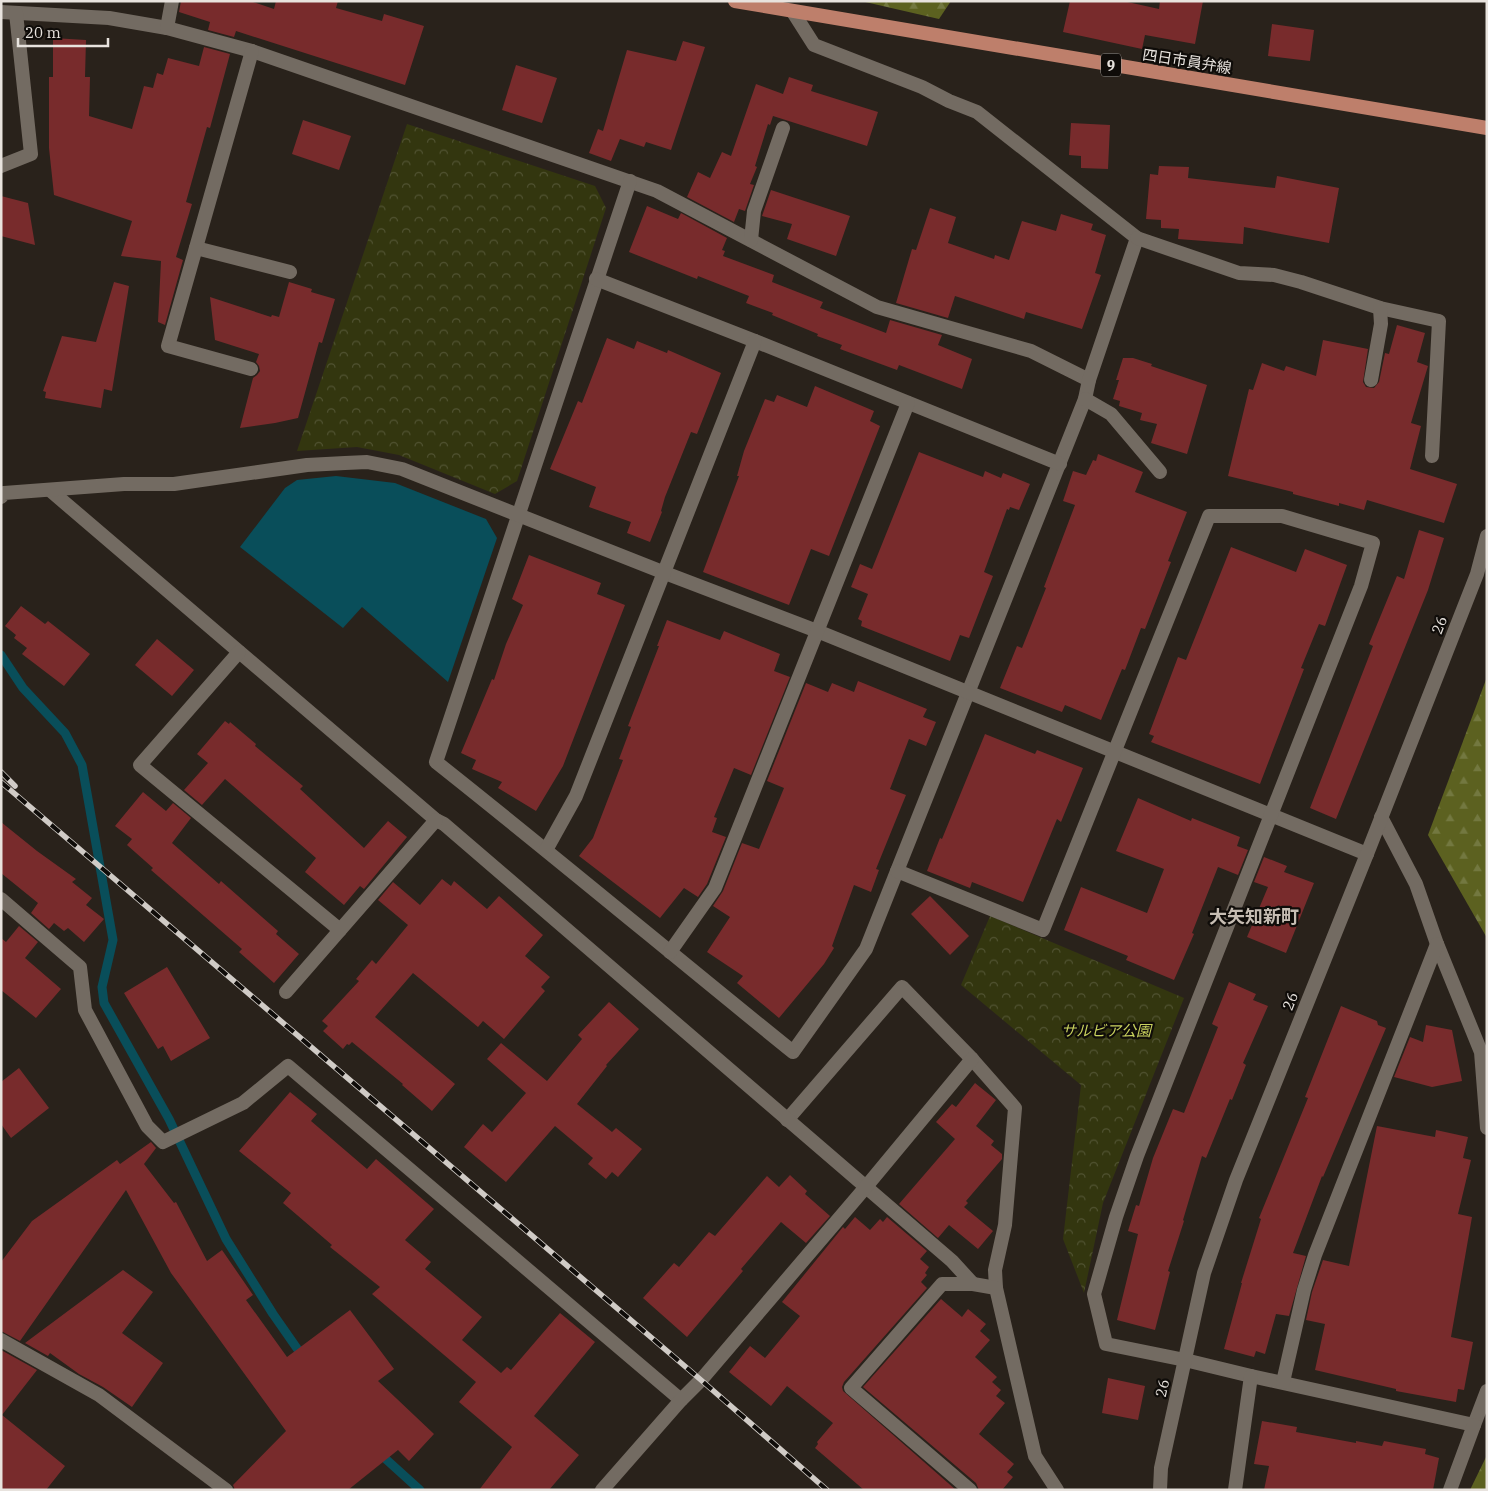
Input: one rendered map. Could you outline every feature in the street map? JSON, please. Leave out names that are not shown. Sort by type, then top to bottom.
[{"type":"main road","name":"四日市員弁線","points":[[735,1],[1487,128]]},
{"type":"street","points":[[168,28],[172,1]]},
{"type":"street","points":[[1,12],[109,18],[168,28],[252,51],[657,190],[877,307],[1031,351],[1089,380]]},
{"type":"street","points":[[1,166],[31,154],[16,12]]},
{"type":"street","points":[[793,12],[814,45],[922,87],[949,101],[977,112],[1137,238],[1239,273],[1274,276],[1301,282],[1380,308],[1439,321],[1432,456]]},
{"type":"street","points":[[251,368],[168,346],[252,51]]},
{"type":"street","points":[[750,240],[754,211],[783,128]]},
{"type":"street","points":[[630,181],[436,762],[794,1052],[866,949],[1085,399],[1089,380],[1137,238]]},
{"type":"street","points":[[196,248],[290,272]]},
{"type":"street","points":[[596,279],[1060,464]]},
{"type":"street","points":[[1372,380],[1380,324],[1380,308]]},
{"type":"street","points":[[546,850],[576,796],[755,341]]},
{"type":"street","points":[[1085,399],[1111,414],[1160,472]]},
{"type":"street","points":[[670,952],[715,888],[908,403]]},
{"type":"street","points":[[2,494],[124,484],[174,484],[307,465],[367,462],[402,469],[817,631],[1367,854]]},
{"type":"street","points":[[51,491],[436,820],[452,830],[865,1188],[952,1261],[972,1284]]},
{"type":"street","points":[[897,871],[1042,930],[1210,516],[1282,516],[1373,543],[1361,586],[1137,1156],[1116,1217],[1094,1294],[1106,1344],[1474,1424]]},
{"type":"street","name":"26","points":[[1160,1490],[1161,1468],[1204,1273],[1236,1180],[1477,574],[1487,536]]},
{"type":"street","points":[[239,652],[140,765],[340,930]]},
{"type":"street","points":[[1381,817],[1416,884],[1437,944],[1481,1052],[1487,1128]]},
{"type":"street","points":[[286,992],[436,820]]},
{"type":"street","points":[[1,899],[80,967],[85,1010],[147,1126],[163,1142],[189,1131],[242,1103],[288,1066],[681,1400]]},
{"type":"street","points":[[1283,1382],[1304,1290],[1315,1255],[1437,944]]},
{"type":"street","points":[[787,1120],[902,987],[972,1059],[1015,1108],[1005,1226],[995,1270],[996,1288],[1034,1456],[1057,1490]]},
{"type":"street","points":[[602,1490],[701,1380],[972,1059]]},
{"type":"street","points":[[970,1490],[851,1388],[942,1284],[972,1284],[996,1288]]},
{"type":"street","points":[[1,1340],[99,1394],[226,1490]]},
{"type":"street","points":[[1234,1490],[1252,1376]]},
{"type":"street","points":[[1450,1490],[1487,1391]]},
{"type":"green space","points":[[861,1],[951,1],[939,19]]},
{"type":"green space","points":[[407,124],[595,186],[606,208],[517,481],[495,494],[399,455],[357,447],[297,451]]},
{"type":"green space","points":[[1487,677],[1487,938],[1428,835]]},
{"type":"green space","name":"サルビア公園","points":[[990,916],[1184,998],[1103,1203],[1084,1293],[1063,1239],[1081,1085],[961,985]]},
{"type":"green space","points":[[1487,1455],[1487,1490],[1470,1490]]},
{"type":"water","points":[[336,476],[395,483],[486,519],[497,538],[448,682],[362,607],[343,628],[240,547],[285,488],[297,480]]},
{"type":"building","points":[[181,1],[250,1],[274,9],[276,1],[338,1],[336,8],[382,21],[384,14],[424,26],[405,85],[236,31],[234,37],[208,30],[210,22],[179,12]]},
{"type":"building","points":[[1070,1],[1123,1],[1159,9],[1160,1],[1203,1],[1195,44],[1145,35],[1142,49],[1063,32]]},
{"type":"building","points":[[1272,24],[1314,30],[1310,61],[1268,56]]},
{"type":"building","points":[[53,38],[86,40],[85,77],[90,77],[89,116],[132,129],[144,86],[153,88],[157,73],[163,75],[168,58],[199,66],[204,47],[230,54],[210,128],[207,127],[186,202],[192,204],[176,257],[183,260],[165,325],[158,322],[161,261],[121,256],[132,221],[54,195],[49,148],[49,77],[53,77]]},
{"type":"building","points":[[683,41],[705,47],[671,150],[646,142],[644,147],[620,139],[611,161],[589,153],[598,129],[603,131],[627,50],[676,61]]},
{"type":"building","points":[[516,65],[557,78],[542,123],[502,110]]},
{"type":"building","points":[[789,77],[813,85],[811,91],[878,112],[867,146],[773,116],[770,125],[768,124],[755,166],[757,167],[750,184],[754,185],[745,211],[739,209],[734,222],[687,197],[698,172],[710,178],[722,152],[731,156],[756,84],[783,94]]},
{"type":"building","points":[[303,120],[351,136],[339,170],[292,154]]},
{"type":"building","points":[[1071,123],[1110,125],[1108,169],[1081,168],[1081,156],[1069,155]]},
{"type":"building","points":[[1159,166],[1189,167],[1188,178],[1275,188],[1277,176],[1339,188],[1329,243],[1244,227],[1243,244],[1178,239],[1179,229],[1161,228],[1161,220],[1146,219],[1150,174],[1158,175]]},
{"type":"building","points":[[771,190],[850,216],[836,256],[787,239],[792,224],[762,216]]},
{"type":"building","points":[[1,196],[28,203],[35,245],[1,236]]},
{"type":"building","points":[[647,206],[678,219],[681,213],[727,238],[722,250],[725,251],[723,256],[774,275],[772,282],[823,302],[820,308],[886,333],[890,320],[942,335],[938,345],[972,359],[962,389],[899,365],[897,370],[840,349],[842,345],[817,336],[818,334],[772,315],[773,313],[746,303],[749,296],[698,276],[697,279],[629,252]]},
{"type":"building","points":[[930,208],[956,217],[948,243],[994,259],[995,255],[1009,260],[1022,221],[1056,231],[1061,214],[1093,224],[1091,230],[1106,235],[1095,273],[1101,275],[1082,329],[1026,312],[1024,319],[955,296],[948,318],[896,303],[912,249],[916,250]]},
{"type":"building","points":[[114,282],[129,286],[112,391],[104,389],[101,408],[45,398],[46,392],[43,391],[62,336],[96,342]]},
{"type":"building","points":[[289,282],[312,289],[311,292],[335,299],[322,343],[319,342],[298,418],[240,428],[253,378],[260,371],[256,362],[259,354],[215,340],[210,297],[271,317],[272,315],[279,317]]},
{"type":"building","points":[[1397,325],[1425,333],[1417,362],[1428,366],[1411,423],[1421,426],[1410,469],[1457,484],[1444,523],[1367,500],[1364,510],[1339,503],[1339,506],[1293,494],[1293,492],[1228,476],[1249,389],[1253,390],[1262,363],[1284,371],[1286,366],[1316,376],[1323,340],[1368,349],[1363,382],[1366,387],[1374,388],[1379,382],[1385,353],[1389,354]]},
{"type":"building","points":[[607,338],[634,349],[637,341],[667,353],[668,350],[721,373],[697,434],[691,432],[665,497],[662,512],[650,542],[627,533],[631,522],[589,507],[596,487],[550,469],[578,401],[582,403]]},
{"type":"building","points":[[1123,358],[1133,358],[1152,364],[1151,366],[1207,385],[1187,454],[1151,443],[1157,424],[1140,420],[1142,413],[1119,406],[1120,401],[1113,399],[1119,380],[1116,380]]},
{"type":"building","points":[[815,386],[874,411],[870,421],[880,426],[829,556],[811,549],[789,605],[703,572],[739,476],[737,476],[744,451],[765,399],[774,402],[777,395],[807,407]]},
{"type":"building","points":[[919,452],[983,477],[985,471],[1001,478],[1003,473],[1030,484],[1019,510],[1010,507],[1009,510],[1007,509],[984,572],[993,576],[969,638],[960,635],[950,661],[861,626],[862,621],[858,619],[868,594],[851,587],[860,564],[872,569]]},
{"type":"building","points":[[1098,454],[1143,472],[1135,492],[1187,512],[1168,561],[1171,562],[1145,629],[1141,628],[1125,670],[1122,669],[1101,720],[1065,705],[1062,712],[1000,688],[1017,646],[1022,648],[1046,588],[1044,587],[1075,505],[1063,501],[1073,471],[1086,475],[1093,460],[1096,461]]},
{"type":"building","points":[[1419,530],[1444,538],[1428,590],[1336,819],[1310,808],[1373,646],[1369,644],[1397,576],[1404,579]]},
{"type":"building","points":[[1231,547],[1296,572],[1305,549],[1347,565],[1325,626],[1319,624],[1301,668],[1304,669],[1260,784],[1151,742],[1154,736],[1149,734],[1178,657],[1186,660]]},
{"type":"building","points":[[529,555],[601,583],[597,594],[625,605],[563,766],[536,811],[498,788],[502,782],[472,769],[476,760],[461,753],[492,679],[494,680],[506,644],[523,605],[512,599]]},
{"type":"building","points":[[21,606],[45,624],[48,621],[90,654],[64,686],[22,654],[27,648],[14,638],[16,635],[5,626]]},
{"type":"building","points":[[667,620],[720,640],[724,631],[780,654],[774,671],[790,677],[751,775],[734,768],[714,817],[717,818],[712,832],[726,837],[707,884],[698,897],[684,888],[660,918],[579,856],[593,838],[623,760],[619,759],[631,727],[628,726]]},
{"type":"building","points":[[157,639],[194,670],[172,696],[135,665]]},
{"type":"building","points":[[858,681],[927,709],[923,717],[936,722],[926,746],[909,739],[890,789],[906,795],[876,869],[879,870],[871,892],[854,885],[832,946],[834,948],[824,964],[779,1018],[737,983],[743,976],[707,952],[730,917],[713,906],[723,891],[742,843],[759,849],[784,788],[767,781],[806,683],[828,692],[832,683],[854,692]]},
{"type":"building","points":[[225,721],[229,724],[230,722],[256,744],[255,746],[303,786],[300,789],[364,848],[388,821],[407,837],[364,889],[360,886],[344,905],[305,872],[316,858],[225,779],[202,805],[184,790],[208,763],[197,754]]},
{"type":"building","points":[[985,734],[1035,754],[1037,750],[1083,768],[1061,822],[1057,819],[1023,902],[972,882],[970,888],[927,871]]},
{"type":"building","points":[[143,792],[166,811],[173,803],[191,818],[172,843],[219,884],[221,881],[278,931],[276,934],[299,954],[274,983],[239,952],[242,949],[151,870],[153,868],[127,845],[132,839],[115,826]]},
{"type":"building","points":[[1138,798],[1191,821],[1192,818],[1240,837],[1237,846],[1248,850],[1238,875],[1218,867],[1192,933],[1194,934],[1174,980],[1126,960],[1128,956],[1064,930],[1081,887],[1147,913],[1164,869],[1116,851]]},
{"type":"building","points":[[1,822],[76,879],[72,882],[92,898],[86,905],[104,919],[84,942],[68,928],[64,931],[54,923],[49,929],[31,913],[38,903],[1,873]]},
{"type":"building","points":[[1264,857],[1287,866],[1284,872],[1314,883],[1286,953],[1247,937],[1268,887],[1254,882]]},
{"type":"building","points":[[442,879],[451,886],[454,881],[487,909],[499,896],[543,935],[525,956],[550,977],[541,987],[545,991],[504,1039],[483,1021],[478,1027],[413,973],[375,1017],[455,1084],[432,1111],[403,1084],[352,1042],[343,1049],[323,1031],[328,1026],[322,1021],[359,981],[356,979],[372,960],[376,964],[408,925],[378,900],[393,882],[420,905]]},
{"type":"building","points":[[930,896],[969,936],[950,955],[911,914]]},
{"type":"building","points":[[19,926],[38,942],[25,958],[61,989],[36,1018],[1,990],[1,938],[6,942]]},
{"type":"building","points":[[167,967],[210,1038],[171,1061],[163,1046],[158,1049],[124,993]]},
{"type":"building","points":[[1229,982],[1256,994],[1253,1000],[1268,1006],[1243,1063],[1246,1065],[1232,1100],[1230,1099],[1206,1158],[1202,1156],[1168,1271],[1170,1272],[1155,1330],[1117,1320],[1138,1234],[1128,1231],[1136,1205],[1139,1206],[1153,1158],[1173,1109],[1184,1113],[1218,1027],[1212,1024]]},
{"type":"building","points":[[609,1002],[639,1029],[606,1065],[577,1104],[612,1132],[616,1128],[642,1149],[618,1177],[612,1172],[606,1179],[588,1164],[593,1158],[555,1126],[506,1182],[464,1147],[483,1124],[492,1132],[526,1093],[487,1059],[501,1043],[547,1081],[582,1039],[578,1035]]},
{"type":"building","points":[[1341,1006],[1377,1021],[1378,1025],[1386,1028],[1322,1176],[1293,1253],[1306,1256],[1289,1316],[1276,1314],[1265,1354],[1256,1351],[1254,1357],[1224,1349],[1241,1283],[1261,1219],[1259,1218],[1308,1098],[1305,1097]]},
{"type":"building","points":[[1426,1025],[1452,1030],[1462,1081],[1432,1087],[1394,1077],[1410,1037],[1423,1042]]},
{"type":"building","points":[[19,1068],[49,1108],[11,1138],[1,1124],[1,1082]]},
{"type":"building","points":[[975,1083],[996,1100],[976,1126],[994,1141],[991,1145],[1002,1154],[1002,1159],[966,1201],[968,1203],[964,1207],[993,1231],[978,1249],[949,1225],[938,1238],[899,1204],[955,1139],[936,1122],[952,1104],[956,1107]]},
{"type":"building","points":[[290,1092],[317,1114],[311,1121],[367,1169],[376,1159],[434,1209],[405,1240],[431,1262],[425,1269],[482,1317],[462,1340],[501,1373],[507,1367],[511,1370],[560,1313],[595,1342],[534,1416],[579,1455],[549,1490],[479,1490],[512,1447],[459,1402],[476,1382],[372,1294],[380,1287],[330,1247],[332,1245],[283,1203],[291,1193],[239,1151]]},
{"type":"building","points":[[1377,1126],[1435,1137],[1436,1130],[1468,1137],[1463,1158],[1471,1160],[1458,1214],[1472,1217],[1451,1337],[1473,1342],[1464,1390],[1458,1389],[1456,1402],[1396,1391],[1396,1389],[1315,1370],[1325,1324],[1306,1320],[1312,1292],[1323,1260],[1349,1266]]},
{"type":"building","points":[[151,1142],[156,1148],[144,1164],[174,1203],[176,1202],[207,1261],[222,1250],[253,1295],[246,1300],[287,1357],[350,1310],[394,1369],[378,1381],[434,1434],[409,1461],[398,1450],[348,1490],[235,1490],[233,1485],[286,1431],[171,1273],[126,1190],[20,1341],[1,1331],[1,1262],[32,1221],[117,1160],[120,1164]]},
{"type":"building","points":[[790,1175],[807,1191],[805,1194],[830,1216],[806,1243],[781,1222],[741,1269],[743,1271],[687,1337],[643,1298],[674,1263],[679,1267],[709,1232],[715,1236],[767,1176],[779,1187]]},
{"type":"building","points":[[855,1217],[870,1230],[880,1219],[883,1222],[887,1217],[927,1251],[920,1259],[929,1267],[925,1273],[927,1275],[921,1282],[927,1288],[844,1382],[843,1391],[956,1490],[864,1490],[815,1448],[818,1444],[817,1442],[833,1423],[787,1386],[771,1406],[729,1372],[750,1346],[765,1358],[800,1316],[782,1302],[843,1227],[845,1229]]},
{"type":"building","points":[[123,1270],[153,1292],[122,1333],[163,1363],[132,1407],[103,1387],[79,1374],[50,1353],[48,1356],[25,1343]]},
{"type":"building","points":[[941,1299],[962,1317],[968,1309],[986,1324],[980,1331],[990,1340],[975,1357],[997,1377],[992,1382],[1001,1390],[996,1396],[1005,1403],[979,1434],[1014,1464],[1007,1472],[1013,1477],[1002,1490],[979,1490],[976,1483],[863,1387]]},
{"type":"building","points":[[1,1350],[37,1370],[2,1415],[65,1466],[46,1490],[1,1490]]},
{"type":"building","points":[[1108,1378],[1145,1386],[1138,1420],[1102,1413]]},
{"type":"building","points":[[1262,1421],[1297,1427],[1296,1432],[1356,1443],[1356,1441],[1382,1446],[1384,1441],[1426,1449],[1425,1454],[1439,1458],[1433,1490],[1264,1490],[1269,1466],[1254,1464]]},
{"type":"waterway","points":[[1,655],[23,688],[65,733],[82,765],[113,940],[102,987],[104,1003],[169,1119],[226,1239],[273,1314],[303,1357]]},
{"type":"waterway","points":[[378,1452],[420,1490]]},
{"type":"railway","points":[[1,772],[15,786]]},
{"type":"railway","points":[[1,782],[701,1380],[827,1490]]},
{"type":"district","name":"大矢知新町","points":[[1254,916]]}]
